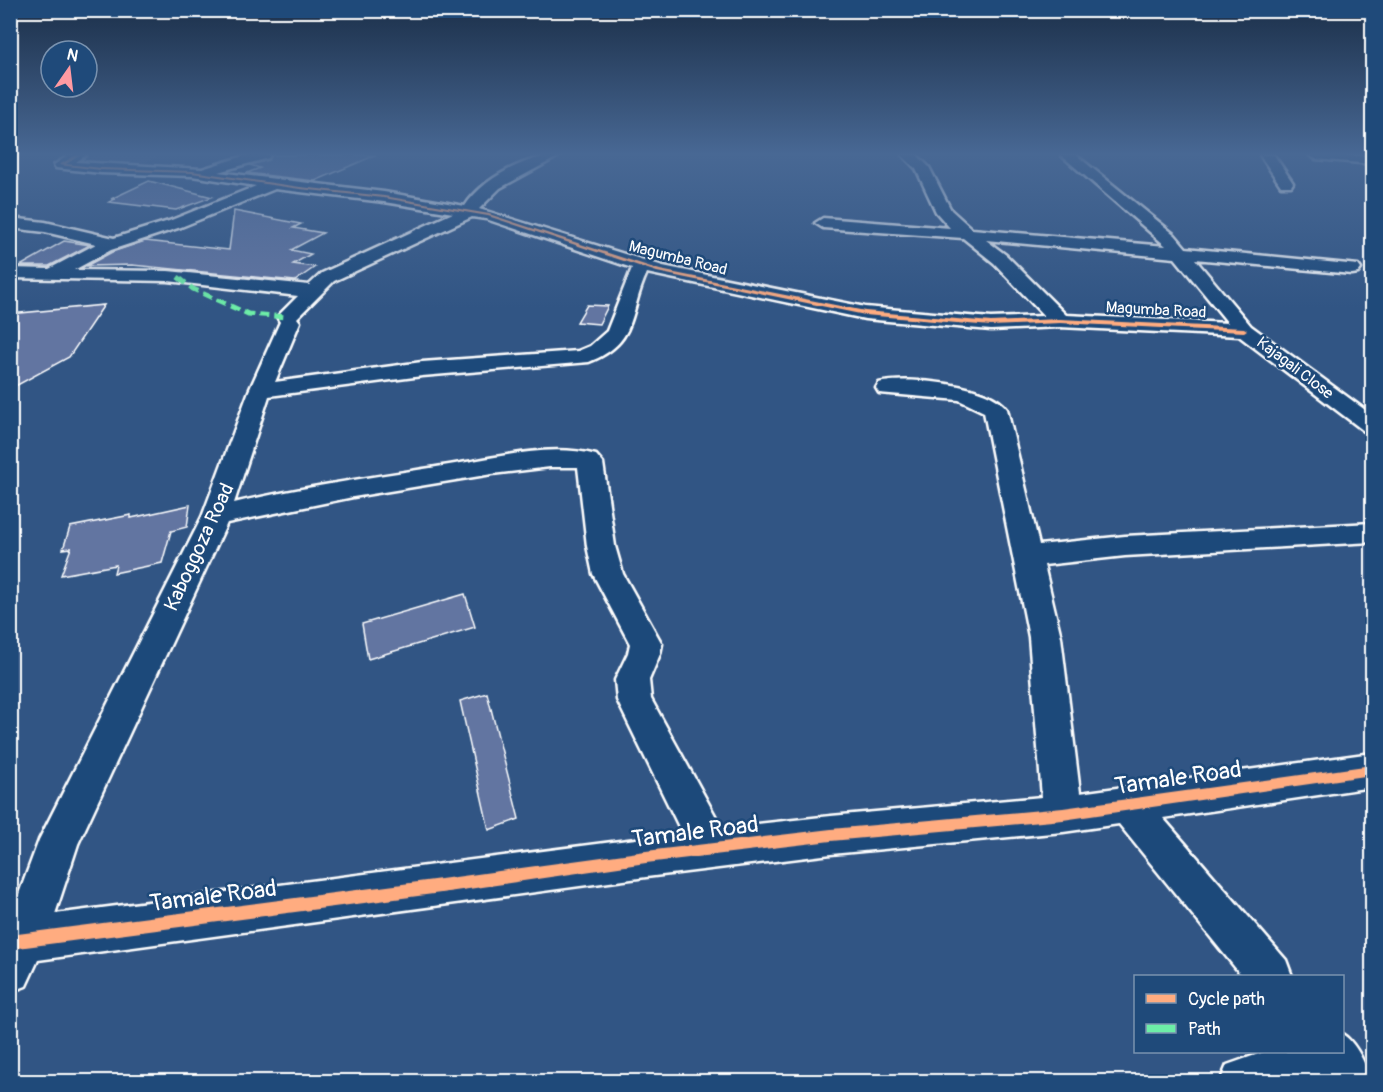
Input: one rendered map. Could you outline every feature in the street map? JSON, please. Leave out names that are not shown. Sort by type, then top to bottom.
[{"type":"street","points":[[55,273],[77,259],[115,243],[175,224],[219,206]]},
{"type":"street","name":"Magumba Road","points":[[435,206],[508,220],[642,266],[865,313],[991,324],[1060,321],[1244,330]]},
{"type":"street","points":[[470,212],[474,206]]},
{"type":"street","points":[[941,206],[944,212],[968,234],[1000,259],[1060,321]]},
{"type":"street","name":"Kajagali Close","points":[[1130,206],[1181,252],[1244,330],[1372,426]]},
{"type":"street","name":"Kaboggoza Road","points":[[15,951],[59,840],[216,517],[260,391],[290,321],[287,317],[328,276],[470,212]]},
{"type":"street","points":[[10,223],[45,227],[115,243]]},
{"type":"street","points":[[823,223],[1181,252],[1352,269]]},
{"type":"street","points":[[260,391],[363,375],[581,357],[597,353],[613,340],[624,315],[632,282],[642,266]]},
{"type":"street","points":[[10,273],[168,276],[311,291]]},
{"type":"street","points":[[887,388],[966,395],[981,398],[995,409],[1045,637],[1064,814]]},
{"type":"street","points":[[216,517],[346,489],[486,467],[586,459],[590,464],[608,574],[646,644],[646,655],[632,680],[634,700],[712,850]]},
{"type":"street","points":[[1029,556],[1125,546],[1372,532]]},
{"type":"street","name":"Tamale Road","points":[[15,951],[646,856],[831,835],[1064,814],[1372,770]]},
{"type":"street","points":[[1128,805],[1269,975]]},
{"type":"street","points":[[1244,1082],[1336,1063]]},
{"type":"building","points":[[142,206],[187,206],[176,210]]},
{"type":"building","points":[[234,211],[301,224],[293,228],[323,233],[291,250],[311,254],[293,264],[315,267],[295,281],[132,265],[86,266],[112,252],[145,241],[229,250]]},
{"type":"building","points":[[64,241],[90,245],[49,266],[20,266]]},
{"type":"building","points":[[104,305],[69,357],[10,389],[10,314]]},
{"type":"building","points":[[587,305],[608,306],[599,324],[577,322]]},
{"type":"building","points":[[190,505],[187,527],[171,531],[162,563],[114,573],[116,565],[61,575],[71,548],[63,549],[70,527],[131,515],[131,518]]},
{"type":"building","points":[[465,594],[475,627],[368,659],[362,624]]},
{"type":"building","points":[[487,693],[519,819],[489,830],[460,701]]},
{"type":"marked path","points":[[178,277],[193,289],[248,314],[287,317]]},
{"type":"cycle path","points":[[436,206],[489,215],[659,271],[865,313],[991,324],[1060,321],[1244,330]]},
{"type":"cycle path","points":[[10,942],[646,857],[831,835],[1063,814],[1372,770]]}]
